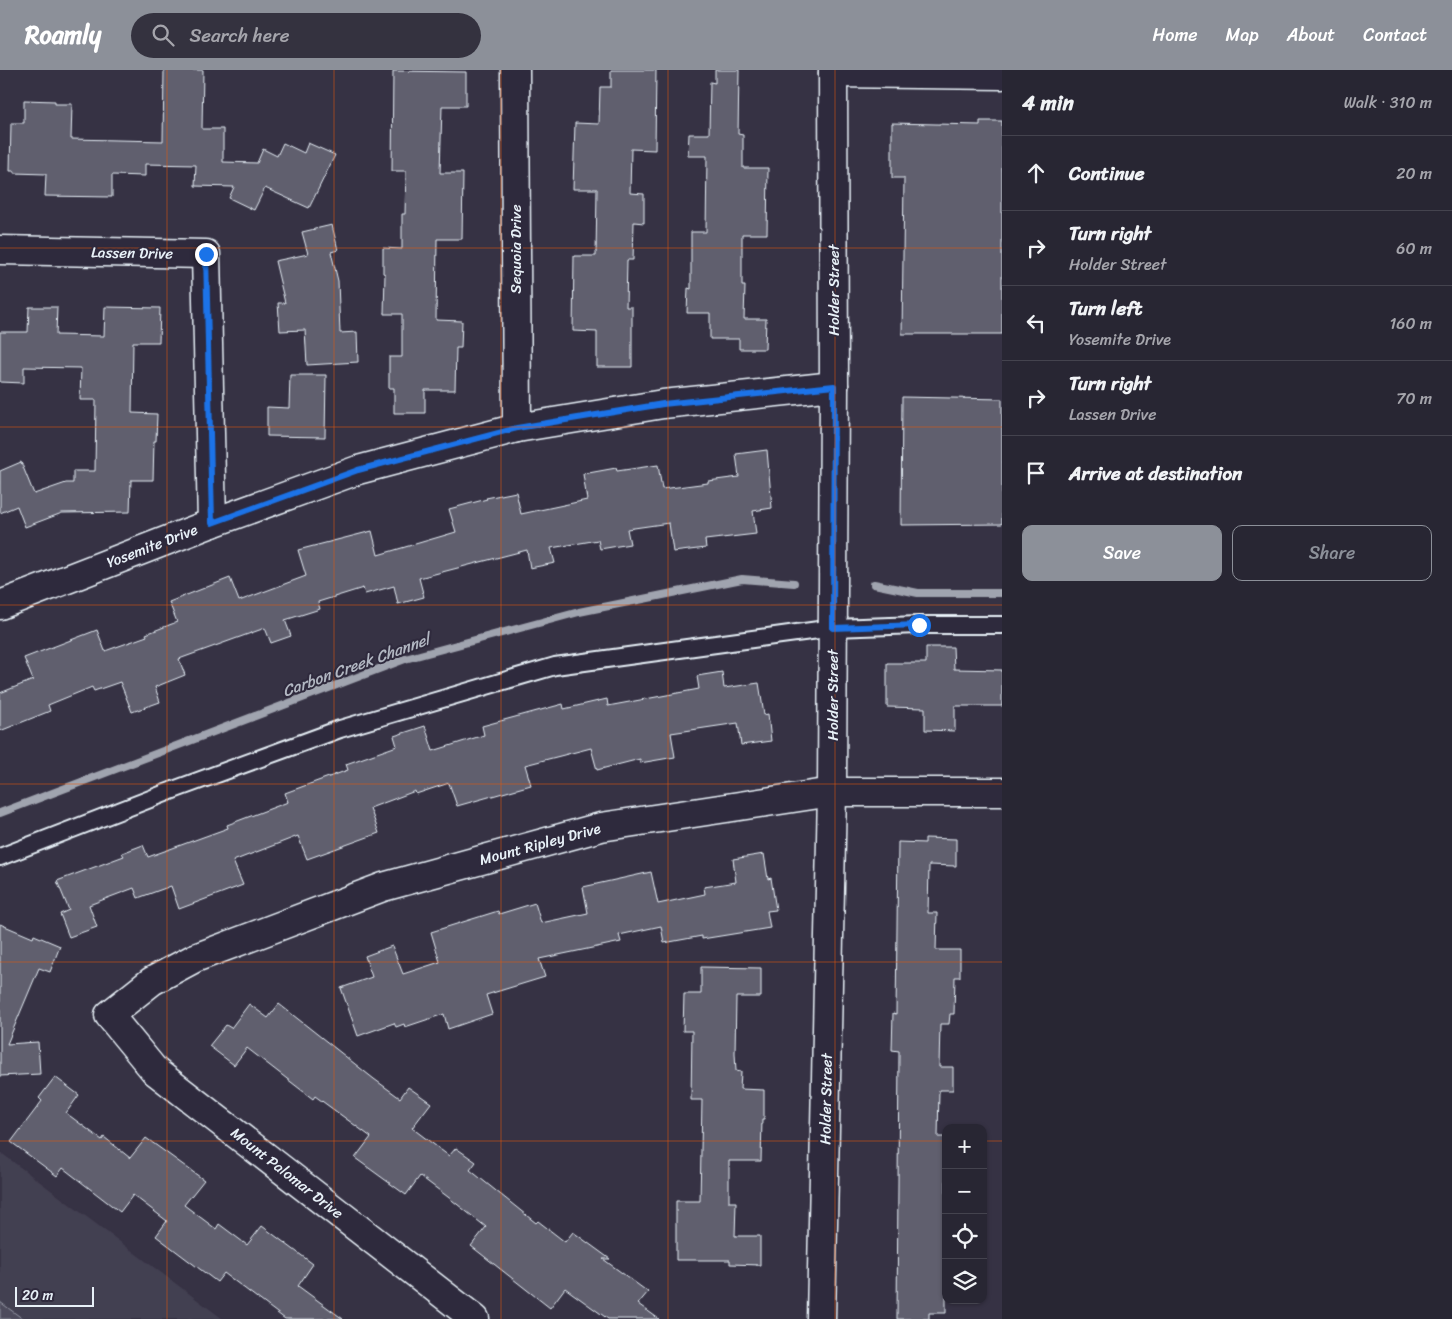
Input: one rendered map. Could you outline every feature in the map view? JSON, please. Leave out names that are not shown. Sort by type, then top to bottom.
[{"type":"street","name":"Sequoia Drive","points":[[515,70],[517,428]]},
{"type":"street","points":[[833,71],[1002,75]]},
{"type":"street","name":"Holder Street","points":[[821,1319],[832,792],[833,71]]},
{"type":"street","name":"Lassen Drive","points":[[0,250],[206,254],[212,523]]},
{"type":"street","name":"Yosemite Drive","points":[[0,605],[212,523],[358,470],[517,428],[663,404],[834,386]]},
{"type":"street","name":"Mount Ripley Drive","points":[[110,1015],[152,981],[195,958],[383,887],[601,827],[832,792],[1002,792]]},
{"type":"street","name":"Mount Palomar Drive","points":[[110,1015],[155,1070],[475,1319]]},
{"type":"lane","points":[[0,858],[176,789],[340,729],[555,666],[833,628],[1002,625]]},
{"type":"shaded area","points":[[0,1152],[223,1319],[23,1319],[0,1302]]},
{"type":"shaded area","points":[[0,1302],[23,1319],[0,1319]]},
{"type":"building","points":[[164,70],[203,70],[202,129],[223,129],[223,162],[257,163],[263,149],[277,156],[283,143],[304,153],[308,143],[335,155],[309,208],[265,188],[254,210],[229,198],[234,187],[195,186],[196,165],[145,164],[145,176],[112,175],[112,197],[45,196],[46,174],[14,173],[14,171],[10,171],[11,123],[24,123],[24,100],[55,101],[55,104],[72,104],[71,139],[163,141]]},
{"type":"building","points":[[611,70],[656,70],[655,150],[631,149],[630,193],[644,194],[644,223],[634,222],[633,260],[627,260],[626,307],[632,307],[632,367],[597,367],[597,332],[573,331],[574,256],[596,256],[597,189],[573,189],[575,123],[599,124],[600,87],[611,87]]},
{"type":"building","points":[[715,70],[739,70],[738,134],[743,135],[743,168],[768,168],[767,234],[742,234],[742,286],[745,286],[744,319],[766,319],[765,349],[739,349],[739,339],[710,339],[710,313],[687,313],[688,288],[691,289],[691,232],[706,232],[707,156],[688,156],[689,134],[709,134],[710,82],[715,83]]},
{"type":"building","points":[[393,71],[466,72],[466,106],[442,106],[440,173],[463,173],[462,239],[437,239],[436,320],[462,321],[461,348],[456,348],[455,390],[425,390],[425,413],[394,413],[394,388],[389,388],[389,357],[402,357],[402,314],[384,314],[385,274],[383,273],[383,248],[402,249],[402,214],[405,214],[406,171],[392,171]]},
{"type":"building","points":[[980,121],[1002,121],[1002,334],[902,334],[904,178],[892,178],[892,123],[980,125]]},
{"type":"building","points":[[332,225],[338,250],[331,252],[338,281],[340,333],[357,332],[358,362],[307,365],[305,330],[280,331],[278,303],[285,303],[275,261],[308,254],[302,232]]},
{"type":"building","points":[[29,307],[57,307],[56,335],[104,336],[105,307],[160,308],[159,342],[133,342],[132,413],[157,414],[153,480],[131,480],[130,512],[62,513],[25,527],[17,506],[0,513],[0,471],[21,462],[34,494],[66,483],[73,483],[73,471],[95,471],[96,400],[80,400],[81,368],[24,367],[24,383],[0,382],[0,332],[28,332]]},
{"type":"building","points":[[290,375],[326,375],[325,437],[267,436],[267,407],[289,408]]},
{"type":"building","points":[[902,397],[1002,399],[1002,524],[901,525]]},
{"type":"building","points":[[767,450],[772,508],[753,511],[756,534],[705,540],[706,548],[673,552],[669,523],[627,529],[630,544],[600,549],[598,540],[551,548],[555,563],[530,568],[527,550],[419,578],[424,597],[398,604],[394,586],[365,594],[363,588],[318,602],[320,609],[285,620],[291,636],[271,643],[265,628],[179,659],[185,675],[155,687],[160,702],[132,712],[120,682],[94,691],[92,687],[48,705],[50,711],[0,731],[0,693],[33,680],[24,658],[97,630],[105,651],[147,636],[146,634],[177,622],[169,602],[230,578],[239,601],[306,576],[298,550],[372,531],[378,555],[456,532],[449,509],[486,498],[516,492],[521,514],[587,500],[583,474],[616,468],[617,471],[658,465],[662,489],[708,483],[708,481],[739,477],[736,454]]},
{"type":"building","points":[[926,647],[953,647],[954,669],[1002,670],[1002,706],[955,706],[955,731],[925,730],[925,708],[887,707],[887,663],[926,663]]},
{"type":"building","points":[[722,672],[724,688],[759,683],[764,715],[768,714],[771,741],[741,745],[738,723],[671,733],[675,757],[640,763],[640,759],[597,770],[591,748],[525,765],[531,785],[457,806],[449,783],[416,794],[415,791],[370,808],[379,833],[307,859],[298,836],[233,861],[243,885],[179,909],[171,886],[138,898],[134,888],[89,905],[97,927],[69,937],[60,914],[69,910],[57,881],[124,856],[122,853],[143,845],[148,857],[228,828],[227,825],[288,802],[285,793],[348,770],[346,764],[397,746],[394,736],[425,726],[433,751],[484,735],[482,726],[563,704],[564,709],[607,699],[608,706],[699,689],[697,676]]},
{"type":"building","points":[[925,838],[956,839],[956,866],[929,865],[928,913],[937,913],[936,950],[960,950],[960,977],[955,977],[954,1014],[950,1014],[949,1024],[940,1024],[939,1067],[953,1067],[953,1090],[939,1090],[938,1137],[942,1137],[942,1304],[946,1304],[946,1313],[929,1313],[929,1319],[897,1319],[899,1051],[892,1050],[893,1013],[896,1014],[898,842],[925,843]]},
{"type":"building","points":[[764,854],[768,879],[771,878],[776,910],[767,911],[770,928],[702,939],[702,936],[664,943],[661,926],[619,935],[621,942],[539,959],[545,977],[486,995],[492,1014],[448,1029],[444,1014],[405,1027],[404,1024],[396,1027],[394,1023],[358,1036],[341,988],[372,977],[365,956],[392,946],[403,974],[440,962],[431,932],[498,911],[499,914],[535,903],[541,923],[588,913],[583,887],[651,872],[658,904],[705,894],[704,887],[736,882],[733,859]]},
{"type":"building","points":[[0,924],[33,938],[34,935],[60,946],[50,972],[39,968],[7,1044],[38,1042],[40,1074],[0,1076]]},
{"type":"building","points":[[701,967],[761,968],[761,997],[736,997],[735,1053],[736,1071],[741,1072],[740,1089],[764,1090],[761,1161],[729,1161],[729,1202],[736,1202],[735,1236],[760,1236],[760,1265],[730,1264],[730,1260],[676,1260],[676,1201],[700,1201],[702,1100],[691,1100],[692,1031],[683,1031],[684,994],[701,994]]},
{"type":"building","points":[[249,1004],[268,1018],[279,1004],[400,1098],[408,1087],[431,1103],[412,1128],[449,1156],[456,1148],[476,1162],[470,1170],[536,1223],[538,1221],[565,1242],[573,1232],[610,1259],[603,1259],[648,1292],[638,1304],[659,1319],[608,1319],[565,1288],[550,1308],[471,1246],[486,1227],[448,1197],[420,1176],[406,1195],[355,1158],[371,1137],[315,1096],[313,1099],[247,1048],[234,1065],[209,1046],[226,1025],[231,1028]]},
{"type":"building","points":[[55,1077],[79,1095],[66,1113],[102,1140],[104,1137],[130,1158],[146,1138],[204,1180],[184,1205],[216,1229],[219,1224],[247,1245],[262,1226],[313,1264],[298,1286],[343,1319],[285,1319],[224,1273],[217,1282],[156,1236],[167,1221],[133,1195],[120,1212],[63,1168],[57,1176],[11,1142],[42,1101],[39,1098]]},
{"type":"waterway","name":"Carbon Creek Channel","points":[[0,813],[405,659],[579,612],[742,579],[794,583]]},
{"type":"waterway","name":"Carbon Creek Channel","points":[[874,584],[918,593],[1002,593]]},
{"type":"route","points":[[206,254],[212,523],[358,470],[517,428],[663,404],[834,386],[833,628],[919,625]]}]
